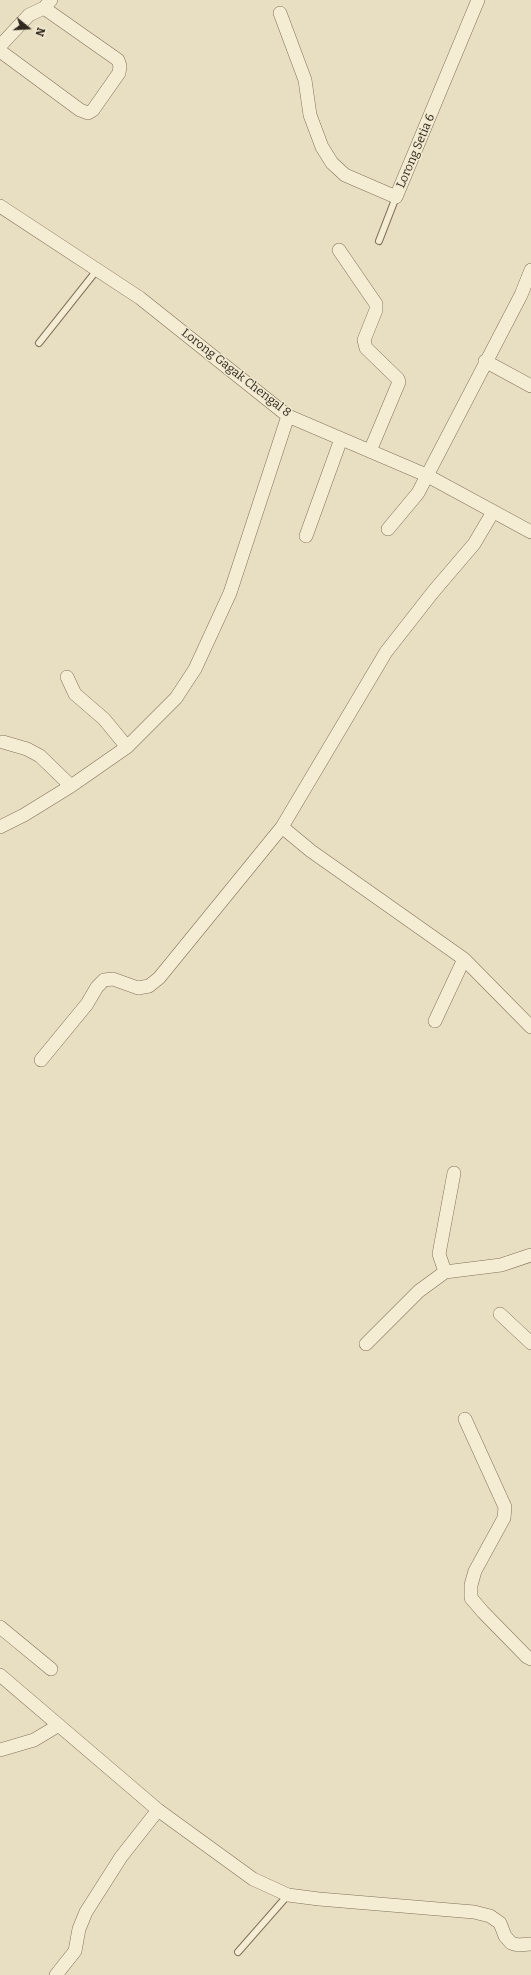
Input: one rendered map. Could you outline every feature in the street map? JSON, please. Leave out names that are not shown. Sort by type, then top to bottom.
[{"type":"street","name":"Lorong Setia 6","points":[[280,13],[306,80],[310,115],[322,146],[332,163],[345,175],[396,197],[478,0]]},
{"type":"street","points":[[0,46],[30,14],[48,3],[118,60],[120,73],[93,110],[88,113],[80,110],[0,51]]},
{"type":"street","name":"Lorong Gagak Chengal 8","points":[[1,209],[140,298],[288,416],[426,475],[531,532]]},
{"type":"street","points":[[339,250],[376,304],[376,310],[364,340],[366,348],[398,379],[399,382],[370,451]]},
{"type":"street","points":[[388,529],[413,500],[521,295],[531,270]]},
{"type":"street","points":[[485,361],[531,386]]},
{"type":"street","points":[[0,827],[24,815],[71,786],[127,747],[176,698],[195,669],[230,593],[288,416]]},
{"type":"street","points":[[306,536],[342,439]]},
{"type":"street","points":[[41,1060],[87,1004],[97,987],[104,980],[113,979],[138,988],[149,986],[159,978],[282,827],[386,652],[474,544],[493,512]]},
{"type":"street","points":[[67,677],[75,694],[104,719],[127,747]]},
{"type":"street","points":[[3,742],[28,749],[40,756],[71,786]]},
{"type":"street","points":[[282,827],[311,851],[464,959],[531,1027]]},
{"type":"street","points":[[435,1021],[464,959]]},
{"type":"street","points":[[445,1272],[439,1254],[454,1173]]},
{"type":"street","points":[[366,1344],[419,1291],[445,1272],[501,1265],[531,1255]]},
{"type":"street","points":[[500,1314],[531,1343]]},
{"type":"street","points":[[465,1419],[506,1507],[504,1518],[475,1571],[471,1585],[471,1598],[482,1612],[527,1657],[531,1659]]},
{"type":"street","points":[[0,1627],[51,1669]]},
{"type":"street","points":[[0,1675],[158,1810],[253,1879],[288,1894],[319,1899],[474,1912],[490,1916],[500,1923],[505,1936],[511,1943],[518,1945],[531,1944]]},
{"type":"street","points":[[0,1750],[34,1740],[59,1725]]},
{"type":"street","points":[[56,1975],[75,1951],[79,1929],[86,1912],[121,1857],[158,1810]]},
{"type":"lane","points":[[380,241],[396,197]]},
{"type":"lane","points":[[39,343],[97,270]]},
{"type":"lane","points":[[238,1952],[288,1894]]}]
